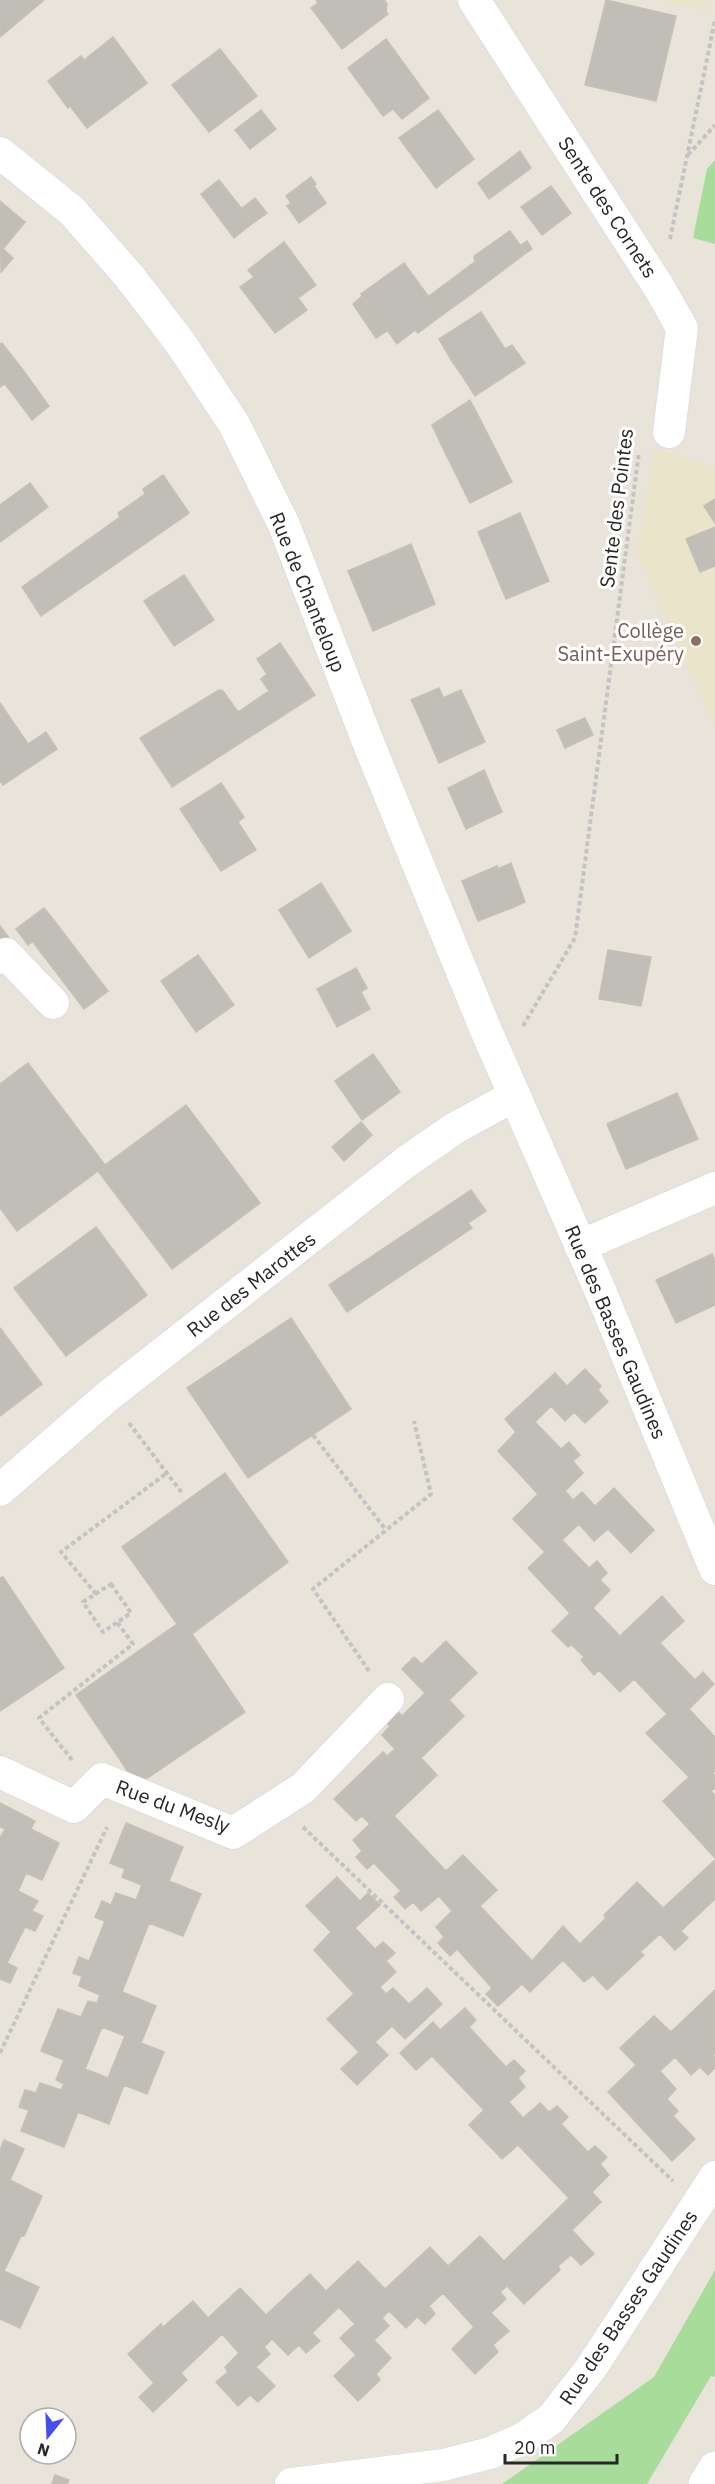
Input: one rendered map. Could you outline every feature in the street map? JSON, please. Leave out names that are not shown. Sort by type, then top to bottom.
[{"type":"main road","points":[[705,2484],[715,2468]]},
{"type":"street","name":"Sente des Cornets","points":[[474,0],[660,289],[682,328],[669,432]]},
{"type":"street","name":"Rue de Chanteloup","points":[[0,153],[72,211],[129,276],[179,340],[234,424],[284,525],[370,747],[514,1096]]},
{"type":"street","points":[[0,958],[6,954],[53,1003]]},
{"type":"street","name":"Rue des Basses Gaudines","points":[[514,1096],[580,1246],[715,1569]]},
{"type":"street","name":"Rue des Marottes","points":[[0,1490],[108,1396],[406,1162],[455,1128],[514,1096]]},
{"type":"street","points":[[580,1246],[715,1188]]},
{"type":"street","name":"Rue du Mesly","points":[[0,1772],[74,1807],[102,1779],[233,1833],[303,1788],[388,1699]]},
{"type":"street","name":"Rue des Basses Gaudines","points":[[291,2484],[443,2465],[490,2453],[522,2439],[542,2426],[551,2419],[591,2368],[715,2177]]},
{"type":"path","points":[[660,289],[715,20]]},
{"type":"path","points":[[687,156],[715,125]]},
{"type":"path","name":"Sente des Pointes","points":[[492,1042],[519,1032],[575,938],[640,442]]},
{"type":"path","points":[[108,1396],[182,1493]]},
{"type":"path","points":[[388,1699],[313,1589],[431,1494],[414,1421]]},
{"type":"path","points":[[313,1435],[386,1530]]},
{"type":"path","points":[[96,1594],[61,1552],[167,1473]]},
{"type":"path","points":[[111,1584],[131,1613],[103,1632],[83,1602],[96,1594],[111,1584]]},
{"type":"path","points":[[94,1787],[39,1718],[133,1644],[117,1622]]},
{"type":"path","points":[[0,2053],[125,1788]]},
{"type":"path","points":[[278,1804],[698,2204]]},
{"type":"shaded area","points":[[659,0],[708,0],[706,11]]},
{"type":"shaded area","name":"Collège Saint-Exupéry","points":[[654,448],[715,467],[715,726],[637,555]]},
{"type":"green space","points":[[715,160],[715,244],[693,238],[707,169]]},
{"type":"green space","points":[[715,2270],[715,2377],[711,2376],[647,2484],[502,2484],[654,2377]]},
{"type":"building","points":[[0,0],[44,0],[0,37]]},
{"type":"building","points":[[316,0],[384,0],[388,14],[342,49],[311,8],[318,3]]},
{"type":"building","points":[[606,0],[676,16],[656,101],[585,85]]},
{"type":"building","points":[[113,37],[147,83],[87,128],[70,106],[68,108],[48,81],[81,56],[84,60]]},
{"type":"building","points":[[386,39],[429,98],[402,119],[393,109],[383,116],[348,68]]},
{"type":"building","points":[[220,49],[257,96],[209,132],[172,85]]},
{"type":"building","points":[[261,110],[276,129],[250,149],[235,130]]},
{"type":"building","points":[[438,110],[474,159],[436,188],[399,138]]},
{"type":"building","points":[[520,151],[531,168],[489,199],[478,183]]},
{"type":"building","points":[[311,177],[316,184],[291,203],[286,196]]},
{"type":"building","points":[[219,180],[253,223],[234,238],[201,194]]},
{"type":"building","points":[[314,186],[326,203],[299,223],[287,206]]},
{"type":"building","points":[[551,186],[571,213],[542,235],[521,207]]},
{"type":"building","points":[[255,198],[267,213],[253,223],[241,209]]},
{"type":"building","points":[[0,201],[25,222],[3,249],[13,258],[1,272]]},
{"type":"building","points":[[510,231],[512,234],[475,262],[474,256]]},
{"type":"building","points":[[512,234],[526,253],[474,292],[460,273]]},
{"type":"building","points":[[527,241],[532,249],[526,253],[520,246]]},
{"type":"building","points":[[284,242],[316,285],[298,298],[307,310],[275,333],[240,287],[254,277],[248,270]]},
{"type":"building","points":[[404,263],[442,315],[418,333],[415,330],[397,344],[361,294]]},
{"type":"building","points":[[460,273],[474,292],[442,315],[428,297]]},
{"type":"building","points":[[362,296],[387,331],[376,338],[353,304]]},
{"type":"building","points":[[481,312],[505,349],[512,345],[525,363],[475,396],[463,377],[467,373],[458,359],[453,363],[439,339]]},
{"type":"building","points":[[2,343],[23,370],[0,387],[0,344]]},
{"type":"building","points":[[458,359],[467,373],[463,377],[453,363]]},
{"type":"building","points":[[23,370],[49,406],[32,420],[5,384]]},
{"type":"building","points":[[470,400],[480,419],[439,440],[432,425]]},
{"type":"building","points":[[480,419],[512,482],[470,503],[439,440]]},
{"type":"building","points":[[163,475],[189,513],[41,616],[22,587],[120,517],[118,513],[145,494],[143,489]]},
{"type":"building","points":[[30,483],[48,507],[0,542],[0,505]]},
{"type":"building","points":[[715,499],[715,523],[704,506]]},
{"type":"building","points":[[520,513],[549,581],[506,599],[478,532]]},
{"type":"building","points":[[715,527],[715,566],[700,572],[686,539]]},
{"type":"building","points":[[411,544],[435,604],[373,631],[348,571]]},
{"type":"building","points":[[184,575],[214,620],[174,646],[144,601]]},
{"type":"building","points":[[280,643],[315,695],[200,769],[168,721],[219,690],[223,691],[238,712],[269,691],[261,679],[267,674],[257,659]]},
{"type":"building","points":[[439,688],[443,697],[416,710],[411,700]]},
{"type":"building","points":[[461,690],[485,742],[439,763],[416,710]]},
{"type":"building","points":[[0,703],[28,744],[46,732],[57,749],[3,785],[0,781]]},
{"type":"building","points":[[585,718],[593,735],[565,748],[557,730]]},
{"type":"building","points":[[168,721],[200,769],[172,787],[140,738]]},
{"type":"building","points":[[484,770],[502,812],[466,829],[448,788]]},
{"type":"building","points":[[221,783],[244,817],[238,822],[256,850],[221,871],[180,809]]},
{"type":"building","points":[[511,863],[525,902],[514,907],[498,869]]},
{"type":"building","points":[[497,866],[514,907],[478,921],[462,881]]},
{"type":"building","points":[[321,883],[351,931],[309,958],[279,910]]},
{"type":"building","points":[[44,908],[56,923],[28,945],[16,929]]},
{"type":"building","points":[[56,923],[108,991],[84,1009],[33,942]]},
{"type":"building","points":[[0,926],[9,938],[0,945]]},
{"type":"building","points":[[608,950],[651,957],[641,1006],[599,999]]},
{"type":"building","points":[[198,955],[234,1005],[196,1032],[161,981]]},
{"type":"building","points":[[356,968],[367,988],[361,992],[370,1009],[337,1027],[317,989]]},
{"type":"building","points":[[373,1054],[400,1092],[362,1120],[335,1081]]},
{"type":"building","points":[[28,1063],[105,1165],[186,1105],[260,1203],[172,1269],[98,1171],[17,1231],[0,1208],[0,1084]]},
{"type":"building","points":[[677,1093],[698,1139],[683,1145],[664,1099]]},
{"type":"building","points":[[664,1099],[683,1145],[626,1169],[607,1124]]},
{"type":"building","points":[[361,1122],[372,1135],[344,1161],[332,1147]]},
{"type":"building","points":[[471,1190],[486,1211],[468,1223],[472,1228],[347,1312],[329,1285]]},
{"type":"building","points":[[96,1227],[147,1295],[66,1356],[14,1288]]},
{"type":"building","points":[[712,1254],[715,1260],[715,1305],[676,1323],[656,1280]]},
{"type":"building","points":[[291,1318],[351,1409],[248,1478],[187,1388]]},
{"type":"building","points":[[0,1328],[42,1384],[0,1416]]},
{"type":"building","points":[[585,1369],[601,1386],[598,1390],[608,1402],[585,1423],[574,1412],[565,1421],[551,1406],[535,1422],[561,1449],[569,1442],[580,1455],[573,1461],[583,1473],[565,1491],[573,1500],[582,1492],[595,1506],[614,1488],[654,1530],[631,1553],[608,1529],[594,1541],[579,1524],[562,1540],[589,1568],[597,1561],[607,1573],[600,1580],[610,1590],[593,1608],[620,1636],[662,1596],[684,1621],[660,1643],[695,1680],[703,1672],[714,1684],[689,1709],[715,1737],[715,1771],[713,1773],[715,1788],[711,1791],[715,1795],[715,1858],[663,1801],[689,1777],[646,1733],[667,1714],[634,1679],[620,1692],[599,1670],[594,1675],[581,1660],[584,1657],[571,1644],[568,1647],[552,1631],[570,1613],[528,1568],[545,1552],[513,1519],[538,1494],[498,1451],[516,1432],[505,1419],[555,1373],[567,1386]]},
{"type":"building","points":[[225,1473],[288,1562],[192,1634],[245,1712],[137,1785],[76,1695],[177,1624],[122,1547]]},
{"type":"building","points":[[3,1577],[64,1668],[0,1711],[0,1578]]},
{"type":"building","points":[[446,1641],[477,1673],[449,1700],[464,1716],[421,1758],[437,1775],[394,1816],[446,1871],[463,1855],[497,1890],[480,1906],[532,1961],[563,1926],[580,1944],[606,1918],[604,1915],[637,1882],[663,1908],[715,1860],[715,1899],[681,1931],[688,1938],[675,1950],[660,1934],[640,1952],[644,1955],[607,1990],[593,1975],[584,1982],[563,1960],[530,1992],[522,1984],[498,2006],[486,1994],[492,1988],[457,1949],[450,1956],[438,1943],[444,1937],[436,1927],[452,1911],[439,1896],[421,1911],[413,1902],[405,1909],[394,1897],[401,1891],[374,1863],[367,1869],[356,1857],[362,1851],[353,1840],[370,1824],[362,1816],[356,1821],[334,1799],[383,1752],[387,1756],[395,1749],[382,1735],[390,1726],[383,1719],[395,1708],[402,1716],[425,1693],[402,1669],[414,1657],[422,1664]]},
{"type":"building","points":[[0,1803],[35,1821],[31,1829],[59,1843],[42,1880],[26,1873],[18,1891],[38,1901],[32,1911],[43,1916],[35,1931],[25,1927],[7,1963],[17,1968],[10,1983],[0,1979],[0,1838],[5,1829],[0,1827]]},
{"type":"building","points":[[126,1823],[183,1847],[169,1881],[201,1894],[183,1936],[149,1923],[122,1992],[156,2006],[141,2043],[164,2052],[147,2094],[124,2085],[109,2124],[78,2112],[64,2147],[21,2131],[29,2110],[19,2107],[25,2090],[36,2093],[40,2083],[61,2090],[64,2084],[56,2080],[64,2060],[41,2051],[58,2009],[81,2017],[88,2001],[97,2003],[100,1995],[79,1986],[82,1976],[73,1973],[79,1957],[89,1961],[105,1921],[95,1917],[102,1901],[111,1905],[116,1893],[136,1900],[142,1885],[122,1877],[125,1869],[110,1863]],"holes":[[[102,2027],[125,2036],[108,2078],[85,2069]]]},
{"type":"building","points":[[337,1877],[360,1901],[368,1893],[380,1905],[355,1928],[375,1949],[383,1942],[395,1953],[386,1961],[396,1972],[380,1987],[386,1994],[393,1988],[409,2004],[427,1988],[442,2004],[405,2039],[392,2026],[375,2042],[388,2055],[357,2085],[341,2069],[359,2052],[327,2019],[354,1994],[314,1950],[331,1932],[306,1906]]},
{"type":"building","points":[[715,1990],[715,2053],[713,2055],[715,2068],[708,2075],[700,2067],[691,2075],[675,2057],[660,2071],[676,2089],[667,2099],[678,2111],[673,2116],[695,2139],[672,2161],[608,2092],[636,2065],[620,2048],[654,2016],[671,2032]]},
{"type":"building","points":[[465,2008],[476,2020],[469,2027],[506,2067],[514,2060],[525,2071],[518,2078],[525,2087],[509,2102],[523,2118],[540,2103],[549,2112],[557,2106],[568,2117],[561,2124],[588,2152],[595,2146],[607,2157],[600,2164],[609,2175],[592,2192],[601,2202],[572,2230],[594,2254],[581,2265],[571,2255],[558,2266],[560,2270],[524,2304],[507,2286],[500,2292],[506,2299],[491,2313],[509,2331],[493,2345],[498,2352],[475,2374],[452,2349],[474,2327],[443,2293],[429,2306],[435,2314],[425,2324],[417,2317],[406,2328],[389,2311],[382,2318],[389,2326],[374,2340],[391,2358],[376,2374],[380,2380],[358,2401],[334,2376],[356,2355],[340,2338],[355,2324],[339,2307],[312,2333],[320,2341],[306,2353],[299,2345],[288,2355],[272,2339],[264,2347],[270,2354],[256,2367],[275,2386],[258,2402],[250,2395],[238,2406],[216,2382],[228,2372],[225,2367],[239,2353],[222,2334],[181,2373],[187,2380],[153,2412],[139,2397],[154,2383],[128,2354],[161,2324],[163,2327],[193,2301],[208,2318],[240,2288],[266,2315],[310,2274],[326,2291],[358,2261],[385,2289],[430,2247],[448,2266],[480,2236],[504,2261],[569,2198],[518,2145],[502,2159],[469,2125],[484,2110],[432,2056],[416,2070],[400,2053],[433,2022],[440,2030]]},
{"type":"building","points":[[4,2140],[24,2149],[10,2180],[42,2196],[24,2236],[21,2236],[4,2271],[39,2287],[20,2328],[0,2319],[0,2150]]},
{"type":"building","points":[[55,2475],[69,2480],[67,2484],[52,2484]]},
{"type":"place","name":"Collège Saint-Exupéry","points":[[696,641]]}]
